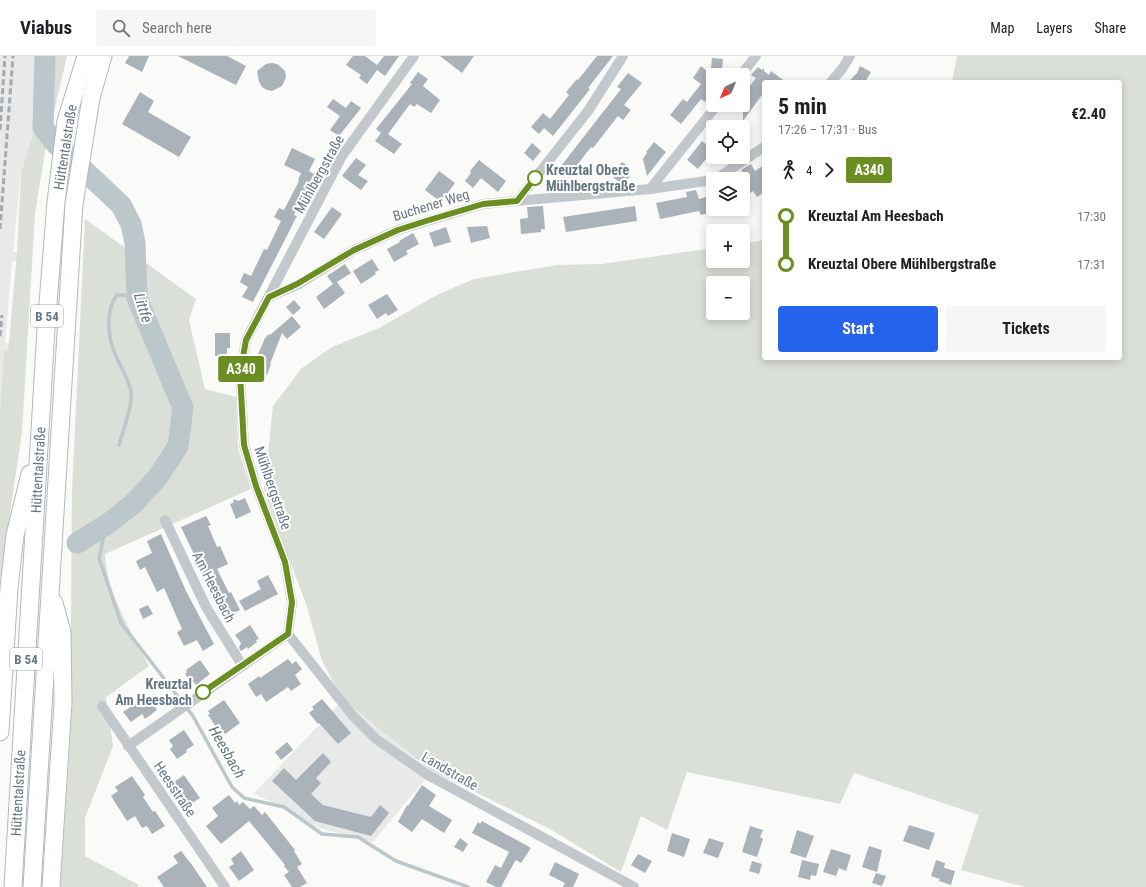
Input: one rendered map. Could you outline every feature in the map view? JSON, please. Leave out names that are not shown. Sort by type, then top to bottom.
[{"type":"highway","name":"Hüttentalstraße","points":[[13,887],[46,329],[56,202],[66,121],[86,56]]},
{"type":"highway","name":"Hüttentalstraße","points":[[32,887],[74,204],[91,98],[103,56]]},
{"type":"highway","points":[[0,732],[9,588],[15,535],[40,431]]},
{"type":"highway","points":[[50,587],[62,632],[63,703],[51,887]]},
{"type":"street","name":"Mühlbergstraße","points":[[288,634],[292,602],[285,562],[256,486],[244,445],[240,374],[246,340],[342,156],[414,56]]},
{"type":"street","points":[[517,201],[588,111],[623,56]]},
{"type":"street","points":[[747,68],[756,56]]},
{"type":"street","points":[[833,80],[850,56]]},
{"type":"street","points":[[650,189],[711,112]]},
{"type":"street","name":"Buchener Weg","points":[[726,172],[762,147]]},
{"type":"street","name":"Buchener Weg","points":[[269,297],[297,284],[354,250],[398,230],[483,204],[650,189],[706,181]]},
{"type":"street","name":"Am Heesbach","points":[[165,520],[206,607],[242,665]]},
{"type":"street","points":[[128,746],[288,634]]},
{"type":"street","name":"Landstraße","points":[[288,634],[353,716],[376,739],[428,775],[634,887]]},
{"type":"street","name":"Heesstraße","points":[[102,706],[225,887]]},
{"type":"shaded area","points":[[0,56],[40,56],[37,121],[21,173],[13,252],[17,252],[16,261],[12,261],[5,343],[9,343],[8,351],[4,351],[0,410]]},
{"type":"shaded area","points":[[40,56],[67,56],[46,146],[35,213],[22,432],[0,580],[0,410],[4,351],[8,351],[9,343],[17,252],[21,173],[37,121]]},
{"type":"shaded area","points":[[957,56],[1146,56],[1146,887],[1025,887],[961,870],[979,815],[854,773],[840,804],[687,772],[667,830],[641,816],[621,872],[548,828],[432,771],[343,700],[322,661],[308,610],[264,490],[273,406],[302,368],[332,347],[379,328],[439,294],[474,279],[557,265],[602,264],[706,249],[706,268],[750,268],[750,243],[762,240],[762,360],[1122,360],[1122,80],[952,80]]},
{"type":"shaded area","points":[[85,219],[196,299],[189,320],[205,389],[236,397],[238,448],[251,489],[105,554],[106,568],[115,597],[121,612],[149,666],[106,697],[113,746],[85,818],[85,856],[139,885],[137,887],[60,887],[70,744],[72,490]]},
{"type":"shaded area","points":[[343,700],[432,771],[373,842],[319,828],[254,793]]},
{"type":"building","points":[[129,56],[149,56],[142,72],[125,63]]},
{"type":"building","points":[[178,56],[227,56],[246,66],[236,85]]},
{"type":"building","points":[[353,56],[365,56],[377,65],[384,56],[399,56],[385,76],[377,70],[367,84],[359,78],[361,75],[346,65]]},
{"type":"building","points":[[440,56],[474,56],[462,73]]},
{"type":"building","points":[[597,56],[613,56],[588,88],[590,89],[553,136],[544,128],[539,134],[531,127],[543,113],[550,119],[569,95],[566,92],[577,79],[578,80]]},
{"type":"building","points":[[712,58],[723,59],[722,68],[711,68]]},
{"type":"building","points":[[266,64],[277,64],[285,71],[286,77],[282,86],[272,91],[262,87],[259,82],[257,71]]},
{"type":"building","points":[[701,66],[706,70],[706,101],[705,102],[701,99],[681,124],[670,115],[683,99],[687,102],[701,84],[693,78]]},
{"type":"building","points":[[860,66],[871,72],[866,80],[850,80],[857,73]]},
{"type":"building","points":[[758,67],[762,70],[764,68],[764,71],[769,75],[771,71],[783,80],[762,80],[762,95],[750,111],[750,86],[756,78],[751,75]]},
{"type":"building","points":[[418,72],[428,79],[423,86],[440,100],[431,113],[417,104],[414,107],[410,104],[388,134],[402,144],[394,154],[375,141],[381,133],[376,129],[412,84],[410,83]]},
{"type":"building","points":[[628,73],[642,83],[624,105],[631,110],[623,120],[618,116],[571,173],[561,166],[621,89],[617,87]]},
{"type":"building","points":[[140,92],[154,101],[148,112],[191,137],[179,157],[122,124]]},
{"type":"building","points":[[333,99],[346,108],[351,101],[361,108],[339,136],[330,130],[340,116],[327,107]]},
{"type":"building","points":[[743,112],[750,112],[744,120]]},
{"type":"building","points":[[702,141],[706,144],[706,159],[698,169],[687,160]]},
{"type":"building","points":[[654,142],[666,152],[647,176],[643,159],[647,153],[646,152]]},
{"type":"building","points":[[532,143],[541,151],[533,161],[524,153]]},
{"type":"building","points":[[292,148],[315,159],[309,171],[314,174],[294,215],[297,216],[253,302],[242,297],[248,287],[240,282],[244,273],[251,276],[264,249],[267,250],[281,221],[274,217],[279,208],[284,210],[299,181],[298,180],[301,173],[284,165]]},
{"type":"building","points":[[356,158],[366,165],[358,175],[368,181],[361,190],[342,176]]},
{"type":"building","points":[[479,160],[506,181],[498,192],[481,178],[473,188],[465,181],[471,173],[470,171]]},
{"type":"building","points":[[622,162],[629,167],[630,176],[623,185],[609,174]]},
{"type":"building","points":[[751,164],[755,171],[762,166],[762,193],[757,197],[753,191],[750,193],[750,172],[742,172],[741,170]]},
{"type":"building","points":[[439,171],[455,183],[441,202],[425,190]]},
{"type":"building","points":[[696,190],[699,199],[706,197],[706,214],[701,215],[699,211],[660,219],[656,203],[687,197],[686,192]]},
{"type":"building","points":[[543,206],[545,229],[541,229],[541,232],[521,234],[520,219],[528,218],[527,207]]},
{"type":"building","points":[[635,206],[637,221],[566,232],[563,217]]},
{"type":"building","points":[[332,207],[342,214],[324,239],[314,232]]},
{"type":"building","points":[[487,226],[490,238],[471,243],[467,227]]},
{"type":"building","points":[[446,227],[451,242],[434,247],[429,233]]},
{"type":"building","points":[[413,233],[419,244],[406,251],[408,254],[394,262],[387,249]]},
{"type":"building","points":[[372,259],[379,270],[375,272],[376,274],[361,284],[353,271]]},
{"type":"building","points":[[345,264],[351,273],[337,282],[345,293],[324,309],[316,297],[333,284],[327,276]]},
{"type":"building","points":[[387,294],[398,310],[388,316],[386,313],[377,319],[368,305]]},
{"type":"building","points":[[294,300],[301,308],[293,315],[286,307]]},
{"type":"building","points":[[292,316],[301,327],[287,339],[282,333],[267,375],[259,371],[261,365],[259,364],[260,360],[256,359],[265,338]]},
{"type":"building","points":[[215,333],[230,333],[230,348],[227,348],[227,356],[215,356]]},
{"type":"building","points":[[245,498],[251,512],[236,519],[230,504],[233,503],[234,499],[238,501]]},
{"type":"building","points":[[206,516],[211,525],[208,526],[217,547],[220,546],[228,564],[217,569],[229,593],[231,592],[240,610],[229,615],[228,613],[223,615],[181,527]]},
{"type":"building","points":[[161,534],[186,591],[214,644],[203,651],[197,640],[184,646],[177,632],[182,629],[164,588],[157,592],[145,567],[140,570],[136,561],[152,553],[147,541]]},
{"type":"building","points":[[268,575],[278,594],[245,611],[239,601],[261,589],[257,581]]},
{"type":"building","points":[[148,605],[153,614],[143,619],[139,609]]},
{"type":"building","points":[[250,625],[259,639],[256,640],[257,642],[248,649],[247,647],[241,651],[239,648],[241,643],[235,635]]},
{"type":"building","points":[[288,659],[292,664],[296,661],[302,669],[295,675],[301,684],[291,691],[288,687],[266,702],[261,694],[256,697],[248,684],[259,676],[260,678]]},
{"type":"building","points":[[200,660],[210,674],[196,685],[194,682],[192,684],[185,674],[187,672],[186,670]]},
{"type":"building","points":[[147,696],[157,710],[145,719],[142,714],[131,722],[123,712]]},
{"type":"building","points":[[322,699],[351,733],[338,744],[309,713],[314,709],[312,707]]},
{"type":"building","points":[[224,700],[240,723],[225,734],[218,725],[216,727],[208,715],[210,714],[208,711]]},
{"type":"building","points":[[184,730],[194,745],[186,750],[187,752],[177,759],[170,749],[173,746],[169,740]]},
{"type":"building","points":[[287,742],[293,750],[281,760],[275,752]]},
{"type":"building","points":[[323,753],[331,762],[316,778],[321,783],[311,794],[323,805],[371,817],[380,805],[389,813],[371,836],[315,821],[272,781],[284,768],[296,780]]},
{"type":"building","points":[[184,775],[200,798],[186,807],[171,784]]},
{"type":"building","points":[[132,776],[145,795],[143,797],[165,826],[152,834],[147,826],[142,828],[135,816],[127,821],[111,796],[118,791],[115,787]]},
{"type":"building","points":[[422,785],[436,795],[429,806],[452,820],[444,833],[422,819],[412,832],[398,822],[407,805],[408,806]]},
{"type":"building","points":[[229,795],[235,803],[237,801],[239,805],[243,802],[250,809],[254,806],[262,815],[265,812],[295,850],[294,851],[302,864],[297,867],[307,883],[300,887],[292,887],[284,875],[289,872],[284,866],[285,865],[249,821],[221,844],[206,826],[218,816],[212,808]]},
{"type":"building","points":[[482,821],[531,848],[521,863],[516,860],[515,861],[501,887],[496,887],[486,882],[495,865],[501,868],[509,852],[472,833],[478,822],[480,824]]},
{"type":"building","points":[[909,825],[935,833],[929,850],[903,841]]},
{"type":"building","points":[[750,826],[763,830],[760,837],[763,839],[757,857],[742,852]]},
{"type":"building","points":[[797,830],[814,836],[806,858],[790,853]]},
{"type":"building","points":[[672,833],[690,839],[684,857],[667,851]]},
{"type":"building","points":[[460,838],[468,844],[463,852],[454,847]]},
{"type":"building","points":[[709,838],[724,843],[718,858],[703,853]]},
{"type":"building","points":[[869,846],[882,850],[877,872],[862,867]]},
{"type":"building","points":[[831,849],[851,855],[846,871],[839,868],[836,876],[823,872]]},
{"type":"building","points":[[181,851],[207,887],[164,887],[157,877],[178,863],[173,856]]},
{"type":"building","points":[[241,851],[254,870],[239,881],[229,867],[234,864],[231,859]]},
{"type":"building","points":[[638,854],[652,861],[645,873],[631,865]]},
{"type":"building","points":[[802,860],[819,864],[816,876],[811,875],[810,880],[798,877]]},
{"type":"building","points":[[936,860],[945,863],[944,868],[955,871],[951,885],[939,881],[940,879],[931,876]]},
{"type":"building","points":[[752,861],[762,864],[759,874],[749,871]]},
{"type":"building","points":[[555,862],[579,874],[573,887],[563,887],[565,883],[549,875]]},
{"type":"building","points":[[876,873],[886,876],[882,886],[872,883]]},
{"type":"waterway","name":"Littfe","points":[[45,56],[43,127],[56,144],[121,205],[131,224],[135,243],[137,298],[183,408],[178,446],[158,477],[133,504],[109,523],[77,543]]},
{"type":"waterway","points":[[119,445],[131,403],[131,391],[113,347],[109,332],[109,316],[113,301],[117,295],[137,298]]},
{"type":"waterway","name":"Heesbach","points":[[109,523],[105,531],[99,558],[121,623],[193,716],[232,787],[244,798],[284,807],[322,834],[358,837],[396,861],[468,887]]},
{"type":"railway","points":[[0,130],[5,56]]},
{"type":"railway","points":[[0,229],[13,56]]},
{"type":"railway","points":[[0,336],[2,315]]},
{"type":"bus line","name":"A340","points":[[203,692],[288,634],[292,602],[285,562],[256,486],[244,445],[240,374],[246,340],[269,297],[297,284],[354,250],[398,230],[483,204],[517,201],[535,178]]},
{"type":"place","name":"Kreuztal Obere Mühlbergstraße","points":[[535,178]]},
{"type":"place","name":"Kreuztal Am Heesbach","points":[[203,692]]}]
